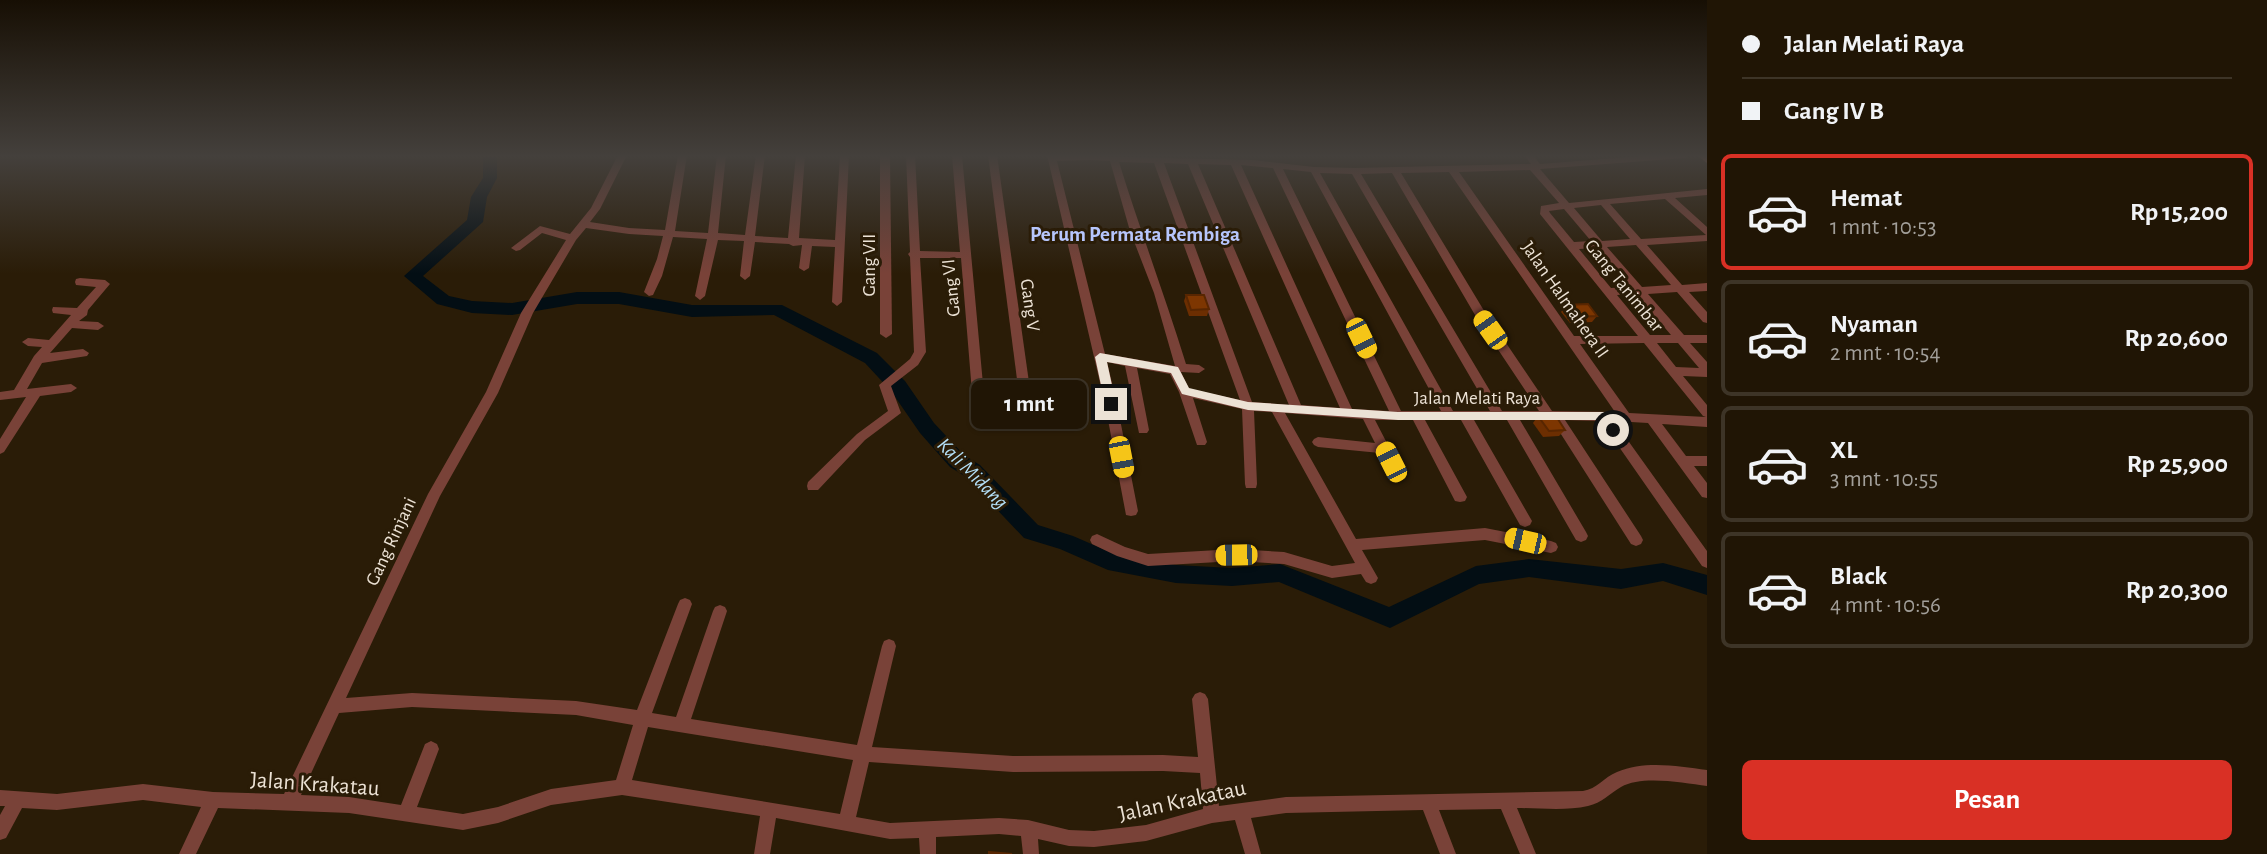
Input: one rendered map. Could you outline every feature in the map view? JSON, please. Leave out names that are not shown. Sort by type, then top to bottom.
[{"type":"street","name":"Gang Rinjani","points":[[288,804],[434,494],[492,393],[527,313],[572,238],[603,195]]},
{"type":"street","points":[[649,292],[663,261],[676,195]]},
{"type":"street","points":[[700,296],[713,237],[718,195]]},
{"type":"street","points":[[744,276],[755,195]]},
{"type":"street","points":[[793,243],[798,195]]},
{"type":"street","points":[[836,302],[843,195]]},
{"type":"street","name":"Gang VII","points":[[885,195],[886,334]]},
{"type":"street","points":[[813,486],[861,437],[895,413],[885,385],[914,362],[920,352],[911,195]]},
{"type":"street","name":"Gang VI","points":[[960,195],[981,417]]},
{"type":"street","name":"Gang V","points":[[997,195],[1028,418]]},
{"type":"street","points":[[1060,195],[1100,357],[1131,512]]},
{"type":"street","points":[[1124,195],[1181,366],[1185,369],[1199,369]]},
{"type":"street","points":[[1171,195],[1248,406],[1251,484]]},
{"type":"street","points":[[1206,195],[1296,408]]},
{"type":"street","points":[[1249,195],[1348,413]]},
{"type":"street","points":[[1291,195],[1398,416]]},
{"type":"street","points":[[1328,195],[1450,416]]},
{"type":"street","points":[[1370,195],[1581,536]]},
{"type":"street","points":[[1410,195],[1479,312],[1636,540]]},
{"type":"street","name":"Jalan Halmahera II","points":[[1470,195],[1625,417]]},
{"type":"street","points":[[1559,195],[1707,371]]},
{"type":"street","points":[[1566,204],[1678,195]]},
{"type":"street","points":[[1667,196],[1707,232]]},
{"type":"street","points":[[1602,201],[1707,318]]},
{"type":"street","name":"Gang Tanimbar","points":[[1566,204],[1544,208],[1545,214],[1707,413]]},
{"type":"street","points":[[583,224],[610,229],[748,240],[840,244]]},
{"type":"street","points":[[516,248],[540,229],[572,238]]},
{"type":"street","points":[[1570,246],[1707,238]]},
{"type":"street","points":[[804,268],[807,243]]},
{"type":"street","points":[[913,254],[964,255]]},
{"type":"street","points":[[18,394],[38,359],[83,312],[105,284],[80,282]]},
{"type":"street","points":[[1608,292],[1707,287]]},
{"type":"street","points":[[57,310],[83,312]]},
{"type":"street","points":[[72,324],[97,326]]},
{"type":"street","points":[[1573,340],[1707,339]]},
{"type":"street","points":[[28,342],[52,344]]},
{"type":"street","points":[[38,359],[83,353]]},
{"type":"street","points":[[1100,357],[1177,371],[1201,442]]},
{"type":"street","points":[[1130,362],[1143,430]]},
{"type":"street","points":[[1674,371],[1707,371]]},
{"type":"street","points":[[0,396],[71,388]]},
{"type":"street","name":"Jalan Melati Raya","points":[[1185,391],[1248,406],[1367,415],[1604,416],[1707,422]]},
{"type":"street","points":[[3,441],[36,392]]},
{"type":"street","points":[[1097,540],[1122,552],[1149,560],[1249,556],[1284,558],[1332,572],[1368,572],[1275,407]]},
{"type":"street","points":[[1367,415],[1398,476]]},
{"type":"street","points":[[1418,416],[1460,497]]},
{"type":"street","points":[[1465,416],[1525,521]]},
{"type":"street","points":[[1604,416],[1707,562]]},
{"type":"street","points":[[1651,418],[1707,493]]},
{"type":"street","points":[[1318,442],[1385,449]]},
{"type":"street","points":[[1683,461],[1707,461]]},
{"type":"street","points":[[1352,545],[1485,534],[1551,547]]},
{"type":"street","points":[[622,788],[643,717],[685,604]]},
{"type":"street","points":[[681,725],[720,611]]},
{"type":"street","points":[[846,824],[889,646]]},
{"type":"street","points":[[1200,699],[1212,815]]},
{"type":"street","points":[[333,706],[423,700],[576,708],[862,754],[1013,764],[1207,765]]},
{"type":"street","points":[[406,814],[431,749]]},
{"type":"street","name":"Jalan Krakatau","points":[[0,798],[57,802],[143,792],[213,800],[349,805],[463,822],[498,815],[551,797],[622,788],[902,832],[977,826],[1028,828],[1069,838],[1124,837],[1169,828],[1212,815],[1286,805],[1593,798],[1600,796],[1617,780],[1634,776],[1707,778]]},
{"type":"street","points":[[0,832],[18,799]]},
{"type":"street","points":[[187,854],[213,800]]},
{"type":"street","points":[[1505,800],[1528,854]]},
{"type":"street","points":[[1427,801],[1448,854]]},
{"type":"street","points":[[762,854],[769,809]]},
{"type":"street","points":[[1240,810],[1253,854]]},
{"type":"street","points":[[1028,828],[1031,854]]},
{"type":"street","points":[[927,830],[928,854]]},
{"type":"building","points":[[1186,295],[1204,295],[1209,309],[1191,310]]},
{"type":"building","points":[[1588,304],[1597,316],[1575,317],[1566,305]]},
{"type":"building","points":[[1538,416],[1556,416],[1565,430],[1549,431]]},
{"type":"waterway","name":"Kali Midang","points":[[480,195],[475,222],[412,276],[443,300],[472,307],[512,309],[577,298],[619,298],[692,311],[740,312],[776,309],[871,358],[898,386],[927,428],[957,461],[973,471],[1031,532],[1065,542],[1108,561],[1176,574],[1232,577],[1280,573],[1390,618],[1476,575],[1529,568],[1621,579],[1663,572],[1707,585]]},
{"type":"district","name":"Perum Permata Rembiga","points":[[1135,234]]},
{"type":"route","points":[[1111,404],[1100,357],[1174,370],[1177,371],[1185,391],[1248,406],[1398,416],[1604,416],[1613,430]]}]
